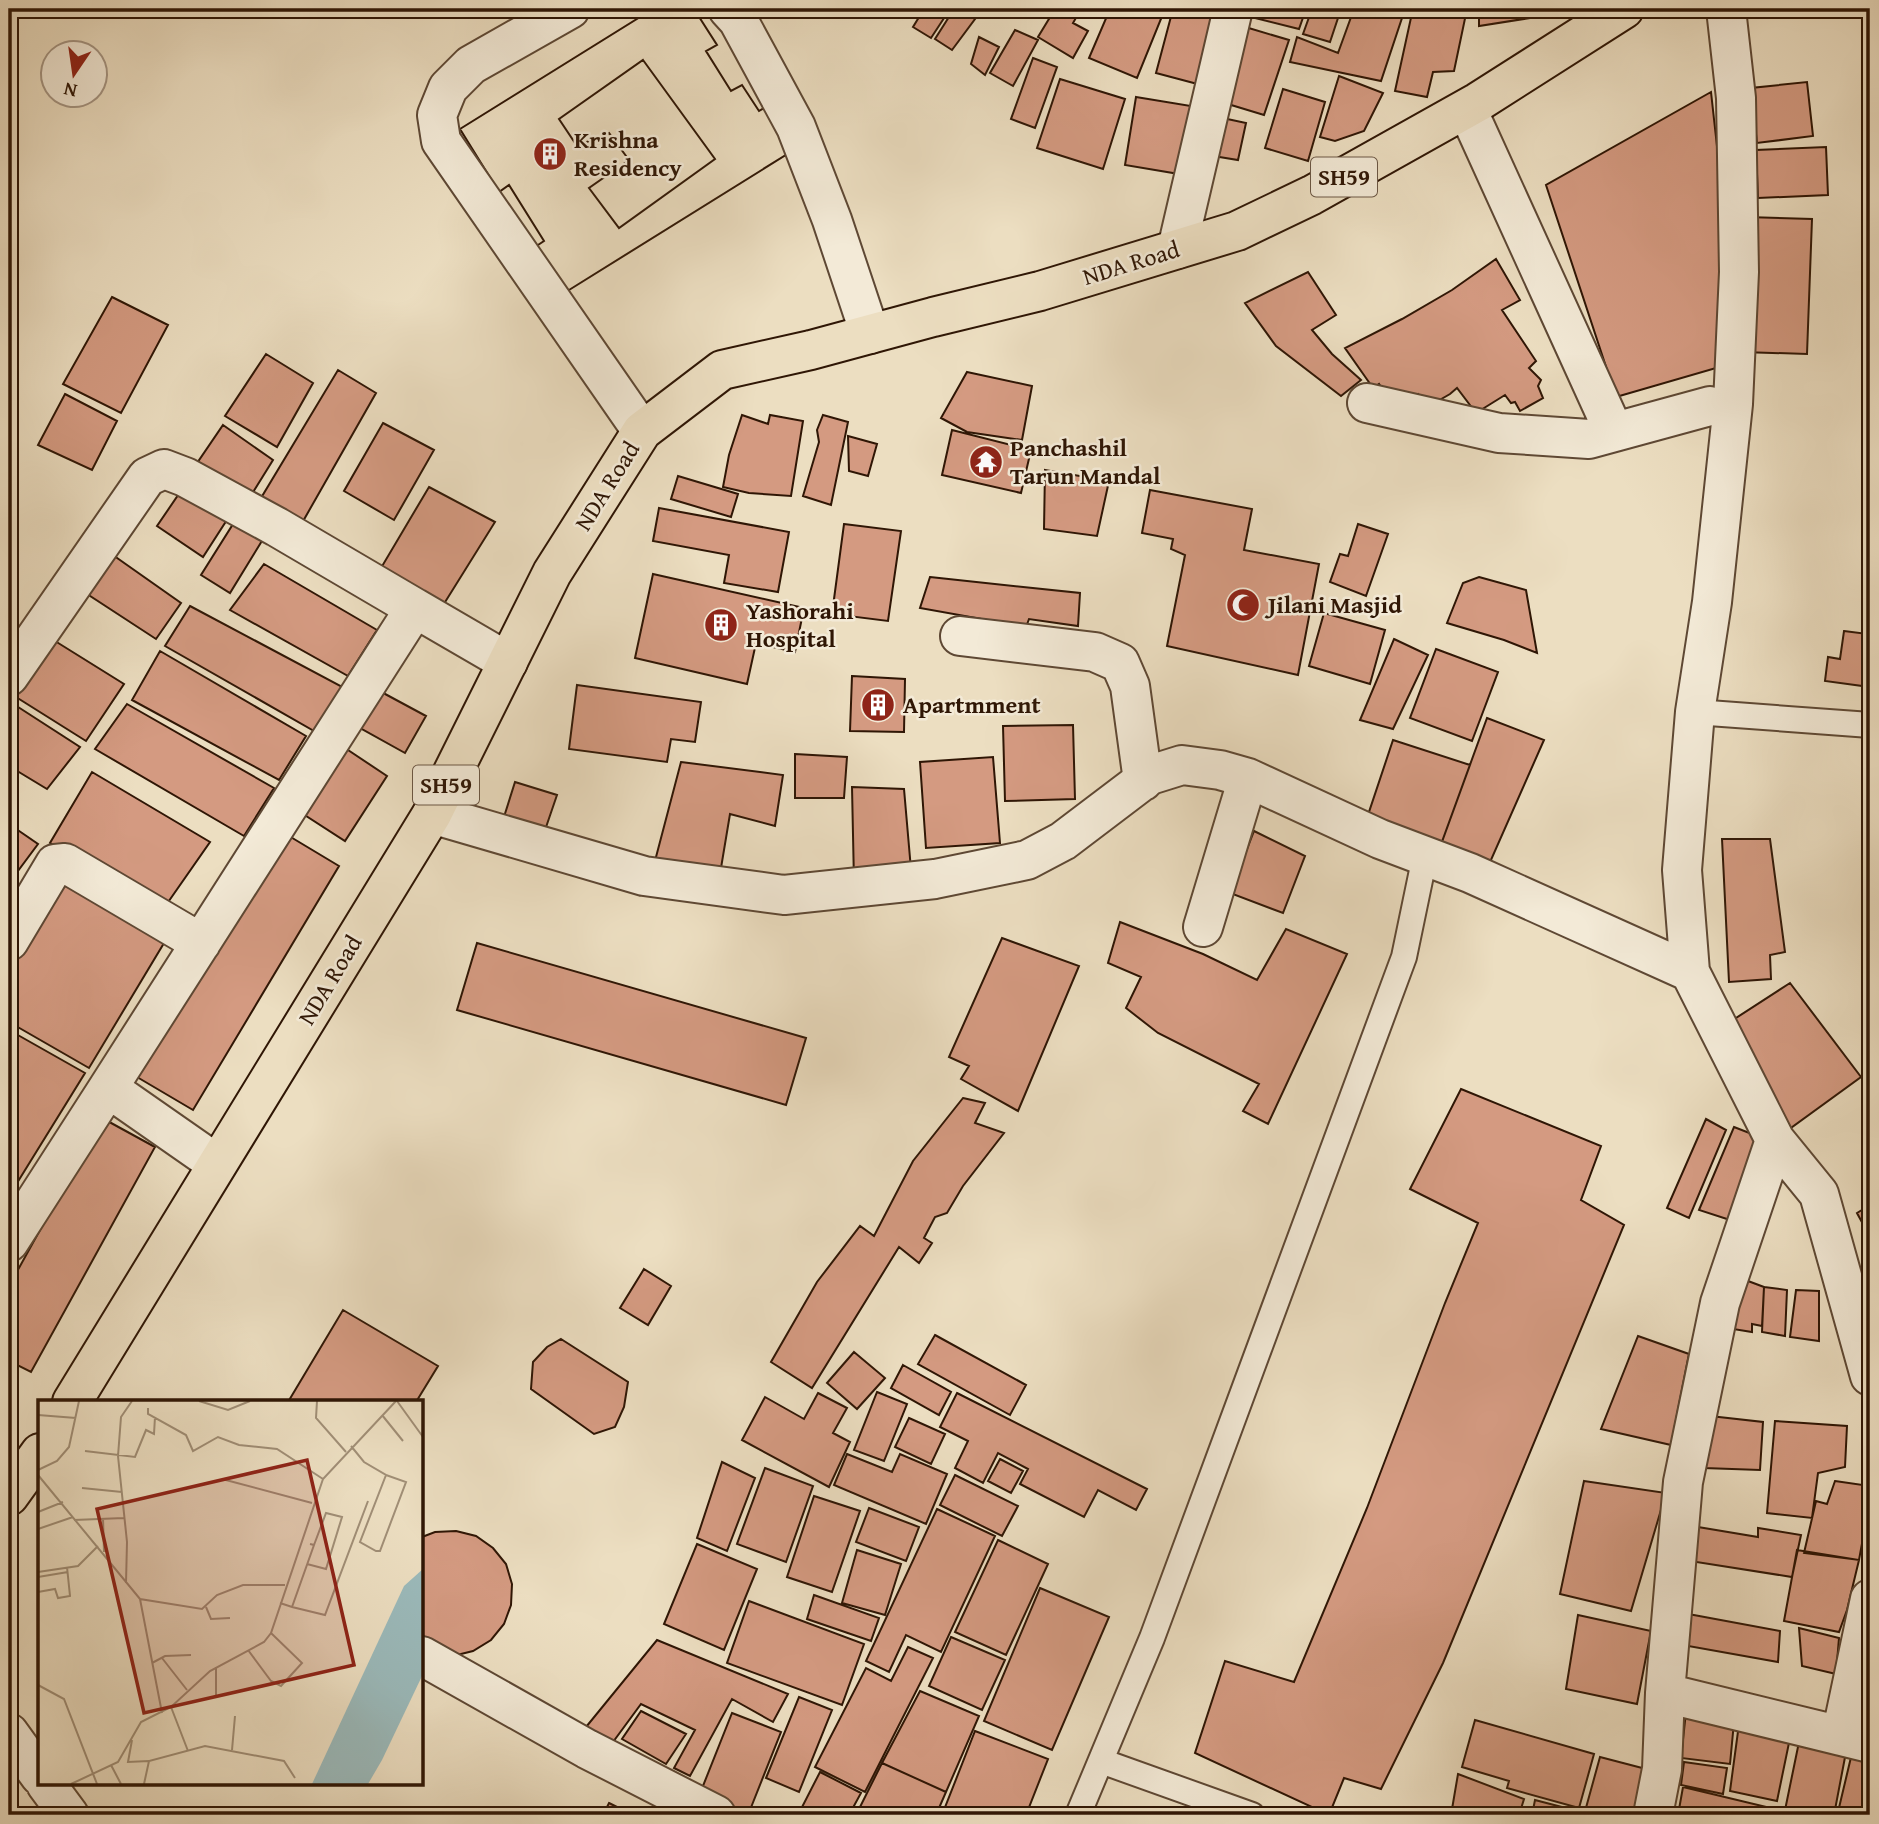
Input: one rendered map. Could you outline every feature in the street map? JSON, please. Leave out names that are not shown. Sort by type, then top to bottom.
[{"type":"main road","name":"NDA Road","points":[[73,1400],[432,814],[552,573],[642,431],[722,370],[1040,291],[1237,231],[1312,195],[1467,109],[1624,9]]},
{"type":"main road","points":[[9,1496],[38,1456]]},
{"type":"street","points":[[570,9],[471,65],[448,88],[437,116],[441,142],[642,431]]},
{"type":"street","points":[[728,9],[738,20],[796,127],[832,220],[870,334]]},
{"type":"street","points":[[1177,249],[1233,9]]},
{"type":"street","points":[[1726,9],[1736,98],[1739,284],[1733,404],[1712,601],[1695,712],[1682,870],[1690,972],[1775,1140],[1819,1194],[1870,1376]]},
{"type":"street","points":[[1467,109],[1614,432]]},
{"type":"street","points":[[1367,403],[1499,433],[1589,439],[1710,406]]},
{"type":"street","points":[[9,676],[147,477],[164,470],[185,477],[277,527],[508,662]]},
{"type":"street","points":[[9,1242],[415,608]]},
{"type":"street","points":[[960,636],[1095,652],[1120,663],[1130,686],[1143,780]]},
{"type":"street","points":[[432,814],[644,876],[784,895],[935,879],[1027,860],[1063,841],[1150,775],[1182,765],[1220,769],[1248,778],[1380,839],[1471,873],[1690,972]]},
{"type":"street","points":[[1203,927],[1248,778]]},
{"type":"street","points":[[9,941],[55,864],[65,863],[201,943]]},
{"type":"street","points":[[108,1088],[217,1164]]},
{"type":"street","points":[[1653,1815],[1662,1769],[1665,1693],[1684,1482],[1720,1303],[1775,1140]]},
{"type":"street","points":[[1665,1693],[1856,1740],[1870,1599]]},
{"type":"street","points":[[424,1657],[587,1749],[716,1815]]},
{"type":"street","points":[[9,1733],[38,1773]]},
{"type":"street","points":[[47,1786],[69,1815]]},
{"type":"lane","points":[[1695,712],[1870,725]]},
{"type":"lane","points":[[1078,1815],[1152,1638],[1404,957],[1425,856]]},
{"type":"lane","points":[[1101,1761],[1252,1815]]},
{"type":"building","name":"Krishna Residency","points":[[653,9],[694,9],[717,45],[706,51],[731,91],[742,85],[759,111],[769,105],[797,148],[561,295],[532,249],[544,241],[509,185],[499,192],[460,129]],"holes":[[[643,60],[715,159],[619,228],[589,188],[629,160],[609,133],[577,146],[559,119]]]},
{"type":"building","name":"Krishna Residency","points":[[653,9],[694,9],[717,45],[706,51],[731,91],[742,85],[759,111],[769,105],[797,148],[561,295],[532,249],[544,241],[509,185],[499,192],[460,129]]},
{"type":"building","points":[[924,9],[950,9],[931,38],[913,27]]},
{"type":"building","points":[[954,9],[975,19],[952,50],[935,39]]},
{"type":"building","points":[[1055,9],[1081,9],[1073,23],[1088,31],[1073,58],[1038,37]]},
{"type":"building","points":[[1110,9],[1165,9],[1137,78],[1089,58]]},
{"type":"building","points":[[1173,9],[1222,19],[1205,86],[1156,73]]},
{"type":"building","points":[[1244,9],[1306,9],[1299,29],[1243,15]]},
{"type":"building","points":[[1312,9],[1341,9],[1330,42],[1303,34]]},
{"type":"building","points":[[1354,9],[1404,12],[1381,81],[1290,62],[1297,37],[1338,53]]},
{"type":"building","points":[[1429,9],[1467,9],[1454,71],[1433,72],[1427,97],[1395,91],[1412,13]]},
{"type":"building","points":[[1479,9],[1545,9],[1530,18],[1479,26]]},
{"type":"building","points":[[1242,26],[1289,40],[1264,115],[1218,101]]},
{"type":"building","points":[[1015,30],[1038,40],[1013,86],[990,73]]},
{"type":"building","points":[[979,37],[999,47],[985,75],[971,64]]},
{"type":"building","points":[[1033,58],[1057,67],[1035,128],[1011,119]]},
{"type":"building","points":[[643,60],[715,159],[619,228],[589,188],[629,160],[609,133],[577,146],[559,119]]},
{"type":"building","points":[[1339,76],[1383,93],[1364,131],[1335,141],[1320,137]]},
{"type":"building","points":[[1060,79],[1125,99],[1103,169],[1037,148]]},
{"type":"building","points":[[1807,82],[1813,136],[1757,143],[1751,88]]},
{"type":"building","points":[[1283,89],[1325,102],[1308,161],[1265,148]]},
{"type":"building","points":[[1711,92],[1729,255],[1723,366],[1616,397],[1546,185]]},
{"type":"building","points":[[1136,97],[1197,107],[1185,175],[1125,165]]},
{"type":"building","points":[[1218,117],[1246,123],[1238,160],[1207,155]]},
{"type":"building","points":[[1826,147],[1828,195],[1758,198],[1756,150]]},
{"type":"building","points":[[1746,217],[1812,219],[1807,354],[1742,352]]},
{"type":"building","points":[[1496,259],[1520,300],[1502,310],[1536,361],[1529,368],[1541,380],[1538,386],[1543,398],[1520,411],[1515,402],[1511,403],[1505,395],[1476,413],[1457,388],[1429,406],[1418,394],[1403,402],[1388,398],[1379,384],[1373,388],[1345,348],[1452,290]]},
{"type":"building","points":[[1308,272],[1336,315],[1312,330],[1332,354],[1361,380],[1341,396],[1276,346],[1245,303]]},
{"type":"building","points":[[112,297],[168,325],[121,413],[63,384]]},
{"type":"building","points":[[266,354],[313,383],[277,447],[225,416]]},
{"type":"building","points":[[338,370],[376,393],[302,523],[261,498]]},
{"type":"building","points":[[967,372],[1032,386],[1022,440],[967,432],[941,418]]},
{"type":"building","points":[[65,394],[117,421],[92,470],[38,445]]},
{"type":"building","points":[[742,415],[768,424],[770,415],[803,421],[791,496],[749,493],[723,487],[729,455]]},
{"type":"building","points":[[823,415],[848,422],[831,505],[803,496],[819,442],[817,430]]},
{"type":"building","points":[[383,423],[434,450],[394,520],[344,491]]},
{"type":"building","points":[[223,425],[273,460],[245,505],[191,472]]},
{"type":"building","name":"Panchashil Tarun Mandal","points":[[952,430],[1031,450],[1021,493],[942,475]]},
{"type":"building","points":[[848,436],[877,444],[868,476],[849,471]]},
{"type":"building","points":[[1045,470],[1109,481],[1097,536],[1044,529]]},
{"type":"building","points":[[678,476],[738,494],[731,517],[671,499]]},
{"type":"building","points":[[187,482],[232,512],[203,557],[157,526]]},
{"type":"building","points":[[429,487],[495,522],[442,607],[378,573]]},
{"type":"building","name":"Jilani Masjid","points":[[1150,490],[1252,509],[1244,550],[1319,564],[1298,675],[1167,646],[1185,555],[1171,549],[1173,539],[1142,533]]},
{"type":"building","points":[[659,508],[789,532],[778,592],[724,583],[729,555],[653,541]]},
{"type":"building","points":[[240,513],[268,531],[230,593],[201,575]]},
{"type":"building","points":[[844,524],[901,531],[888,621],[832,614]]},
{"type":"building","points":[[1358,524],[1388,534],[1366,596],[1330,582],[1340,554],[1348,556]]},
{"type":"building","points":[[110,553],[181,603],[156,639],[81,590]]},
{"type":"building","points":[[264,564],[377,630],[348,676],[230,610]]},
{"type":"building","name":"Yashorahi Hospital","points":[[653,574],[804,608],[795,652],[756,643],[747,684],[635,658]]},
{"type":"building","points":[[930,577],[1080,593],[1078,626],[1029,619],[1026,627],[920,608]]},
{"type":"building","points":[[1479,577],[1526,590],[1537,653],[1447,623],[1463,583]]},
{"type":"building","points":[[190,606],[350,691],[321,735],[165,646]]},
{"type":"building","points":[[1324,613],[1385,630],[1370,684],[1309,666]]},
{"type":"building","points":[[1844,631],[1868,634],[1870,687],[1825,681],[1828,657],[1840,659]]},
{"type":"building","points":[[1394,639],[1428,655],[1393,729],[1360,720]]},
{"type":"building","points":[[55,641],[124,684],[86,741],[16,697]]},
{"type":"building","points":[[1436,649],[1498,672],[1472,741],[1410,718]]},
{"type":"building","points":[[160,651],[306,736],[279,780],[132,700]]},
{"type":"building","name":"Apartmment","points":[[852,676],[905,679],[904,732],[850,731]]},
{"type":"building","points":[[577,685],[701,702],[695,742],[671,739],[667,762],[569,749]]},
{"type":"building","points":[[374,688],[426,716],[405,753],[353,724]]},
{"type":"building","points":[[127,704],[274,788],[244,836],[95,749]]},
{"type":"building","points":[[15,705],[80,747],[47,789],[9,766],[9,715]]},
{"type":"building","points":[[1487,718],[1544,740],[1487,869],[1439,850]]},
{"type":"building","points":[[1073,725],[1075,799],[1005,801],[1003,726]]},
{"type":"building","points":[[1393,740],[1470,765],[1439,850],[1365,824]]},
{"type":"building","points":[[342,746],[387,776],[345,841],[300,812]]},
{"type":"building","points":[[795,754],[847,757],[844,798],[795,798]]},
{"type":"building","points":[[993,757],[1000,843],[926,848],[920,762]]},
{"type":"building","points":[[681,762],[783,775],[775,826],[730,814],[719,880],[651,876]]},
{"type":"building","points":[[92,772],[210,842],[164,908],[50,843]]},
{"type":"building","points":[[515,782],[557,795],[544,833],[503,820]]},
{"type":"building","points":[[852,787],[904,789],[912,881],[854,882]]},
{"type":"building","points":[[9,824],[38,844],[9,883]]},
{"type":"building","points":[[1254,831],[1305,856],[1283,913],[1230,893]]},
{"type":"building","points":[[284,833],[339,866],[193,1110],[137,1077]]},
{"type":"building","points":[[1722,839],[1770,839],[1785,952],[1770,955],[1771,979],[1729,982]]},
{"type":"building","points":[[69,871],[170,933],[89,1068],[9,1022],[9,970]]},
{"type":"building","points":[[1120,922],[1203,954],[1257,980],[1286,929],[1347,954],[1268,1124],[1243,1111],[1259,1084],[1158,1033],[1126,1008],[1141,977],[1108,963]]},
{"type":"building","points":[[1002,938],[1079,966],[1018,1111],[961,1079],[969,1066],[949,1057]]},
{"type":"building","points":[[477,943],[806,1038],[786,1105],[457,1010]]},
{"type":"building","points":[[1790,983],[1861,1077],[1788,1130],[1719,1029]]},
{"type":"building","points":[[9,1030],[85,1073],[9,1196]]},
{"type":"building","points":[[1461,1089],[1601,1146],[1581,1200],[1624,1225],[1443,1663],[1381,1789],[1344,1778],[1329,1815],[1195,1753],[1225,1661],[1294,1682],[1367,1508],[1478,1223],[1410,1189]]},
{"type":"building","points":[[963,1098],[985,1103],[975,1123],[1004,1133],[963,1186],[947,1213],[935,1217],[924,1238],[932,1243],[919,1263],[899,1247],[812,1388],[771,1362],[817,1282],[860,1226],[874,1236],[913,1161]]},
{"type":"building","points":[[102,1118],[155,1147],[31,1372],[9,1361],[9,1286]]},
{"type":"building","points":[[1706,1119],[1726,1130],[1689,1218],[1667,1208]]},
{"type":"building","points":[[1734,1127],[1765,1139],[1730,1220],[1699,1210]]},
{"type":"building","points":[[1870,1205],[1870,1237],[1857,1213]]},
{"type":"building","points":[[644,1269],[671,1286],[648,1325],[620,1308]]},
{"type":"building","points":[[1740,1278],[1764,1287],[1762,1326],[1752,1324],[1752,1332],[1733,1329]]},
{"type":"building","points":[[1764,1287],[1787,1290],[1785,1336],[1762,1332]]},
{"type":"building","points":[[1796,1290],[1819,1291],[1819,1341],[1790,1337]]},
{"type":"building","points":[[343,1310],[438,1366],[417,1400],[289,1400]]},
{"type":"building","points":[[935,1335],[1026,1385],[1010,1415],[918,1364]]},
{"type":"building","points":[[1638,1336],[1689,1354],[1671,1445],[1601,1429]]},
{"type":"building","points":[[561,1339],[628,1382],[624,1407],[615,1427],[594,1434],[531,1389],[533,1362],[547,1347]]},
{"type":"building","points":[[854,1352],[885,1378],[857,1409],[827,1383]]},
{"type":"building","points":[[903,1365],[951,1392],[939,1415],[891,1388]]},
{"type":"building","points":[[877,1392],[907,1404],[884,1461],[854,1450]]},
{"type":"building","points":[[818,1393],[847,1408],[833,1433],[850,1442],[829,1487],[742,1440],[765,1397],[804,1419]]},
{"type":"building","points":[[957,1393],[1147,1489],[1136,1510],[1098,1490],[1084,1517],[1020,1484],[1028,1469],[998,1453],[983,1483],[955,1468],[968,1441],[940,1427]]},
{"type":"building","points":[[1710,1416],[1763,1422],[1760,1470],[1704,1468]]},
{"type":"building","points":[[909,1418],[945,1434],[931,1464],[895,1447]]},
{"type":"building","points":[[1775,1421],[1847,1426],[1845,1467],[1818,1473],[1812,1518],[1767,1513]]},
{"type":"building","points":[[847,1454],[892,1472],[900,1454],[947,1474],[926,1524],[834,1485]]},
{"type":"building","points":[[1000,1459],[1023,1471],[1011,1493],[988,1481]]},
{"type":"building","points":[[722,1462],[755,1478],[727,1551],[697,1538]]},
{"type":"building","points":[[765,1468],[813,1486],[786,1562],[737,1544]]},
{"type":"building","points":[[955,1475],[1018,1506],[1002,1536],[940,1505]]},
{"type":"building","points":[[1584,1481],[1666,1493],[1631,1611],[1560,1594]]},
{"type":"building","points":[[1835,1481],[1870,1486],[1859,1560],[1804,1553],[1816,1501],[1827,1504]]},
{"type":"building","points":[[814,1496],[860,1511],[832,1592],[787,1577]]},
{"type":"building","points":[[869,1508],[919,1527],[906,1561],[856,1542]]},
{"type":"building","points":[[937,1509],[995,1536],[941,1652],[906,1635],[889,1672],[866,1661]]},
{"type":"building","points":[[1698,1527],[1758,1537],[1758,1528],[1801,1535],[1792,1577],[1690,1561]]},
{"type":"building","points":[[456,1531],[476,1536],[493,1548],[506,1564],[512,1584],[511,1605],[504,1624],[491,1640],[473,1651],[453,1656],[424,1649],[424,1536],[435,1532]]},
{"type":"building","points":[[998,1540],[1048,1564],[1006,1655],[955,1632]]},
{"type":"building","points":[[697,1544],[757,1569],[724,1650],[664,1624]]},
{"type":"building","points":[[857,1550],[901,1564],[885,1615],[842,1603]]},
{"type":"building","points":[[1797,1550],[1859,1560],[1839,1632],[1784,1621]]},
{"type":"building","points":[[1040,1588],[1109,1617],[1052,1750],[984,1721]]},
{"type":"building","points":[[814,1595],[879,1618],[871,1641],[807,1619]]},
{"type":"building","points":[[749,1601],[864,1644],[842,1705],[727,1663]]},
{"type":"building","points":[[1683,1613],[1780,1631],[1778,1662],[1677,1644]]},
{"type":"building","points":[[1578,1615],[1651,1631],[1637,1704],[1566,1689]]},
{"type":"building","points":[[1799,1628],[1839,1638],[1836,1674],[1802,1666]]},
{"type":"building","points":[[951,1637],[1005,1660],[982,1710],[929,1686]]},
{"type":"building","points":[[657,1640],[788,1694],[773,1722],[732,1699],[690,1776],[674,1768],[695,1730],[641,1704],[613,1742],[586,1727]]},
{"type":"building","points":[[908,1647],[933,1658],[865,1792],[815,1767],[866,1668],[891,1681]]},
{"type":"building","points":[[920,1691],[979,1716],[946,1792],[882,1763]]},
{"type":"building","points":[[799,1697],[832,1710],[799,1792],[766,1778]]},
{"type":"building","points":[[641,1711],[686,1734],[666,1764],[622,1739]]},
{"type":"building","points":[[1686,1712],[1734,1722],[1730,1764],[1681,1758]]},
{"type":"building","points":[[732,1713],[781,1732],[748,1815],[699,1796]]},
{"type":"building","points":[[1475,1720],[1594,1754],[1579,1808],[1507,1788],[1509,1781],[1462,1767]]},
{"type":"building","points":[[1739,1724],[1790,1738],[1777,1801],[1730,1791]]},
{"type":"building","points":[[975,1731],[1048,1759],[1026,1815],[942,1815]]},
{"type":"building","points":[[1799,1742],[1846,1752],[1834,1815],[1784,1815]]},
{"type":"building","points":[[1852,1753],[1870,1757],[1870,1815],[1838,1812]]},
{"type":"building","points":[[1600,1757],[1646,1769],[1634,1815],[1584,1815]]},
{"type":"building","points":[[1684,1762],[1727,1768],[1723,1794],[1681,1785]]},
{"type":"building","points":[[882,1763],[946,1792],[936,1815],[856,1815]]},
{"type":"building","points":[[820,1772],[861,1793],[849,1815],[798,1815]]},
{"type":"building","points":[[1458,1774],[1524,1799],[1519,1815],[1451,1815]]},
{"type":"building","points":[[1683,1787],[1779,1810],[1778,1815],[1678,1815]]},
{"type":"building","points":[[1535,1800],[1581,1812],[1580,1815],[1532,1815]]},
{"type":"building","points":[[609,1803],[633,1815],[603,1815]]},
{"type":"place","name":"Krishna Residency","points":[[550,154]]},
{"type":"place","name":"Panchashil Tarun Mandal","points":[[986,462]]},
{"type":"place","name":"Jilani Masjid","points":[[1243,605]]},
{"type":"place","name":"Yashorahi Hospital","points":[[721,625]]},
{"type":"place","name":"Apartmment","points":[[878,705]]}]
